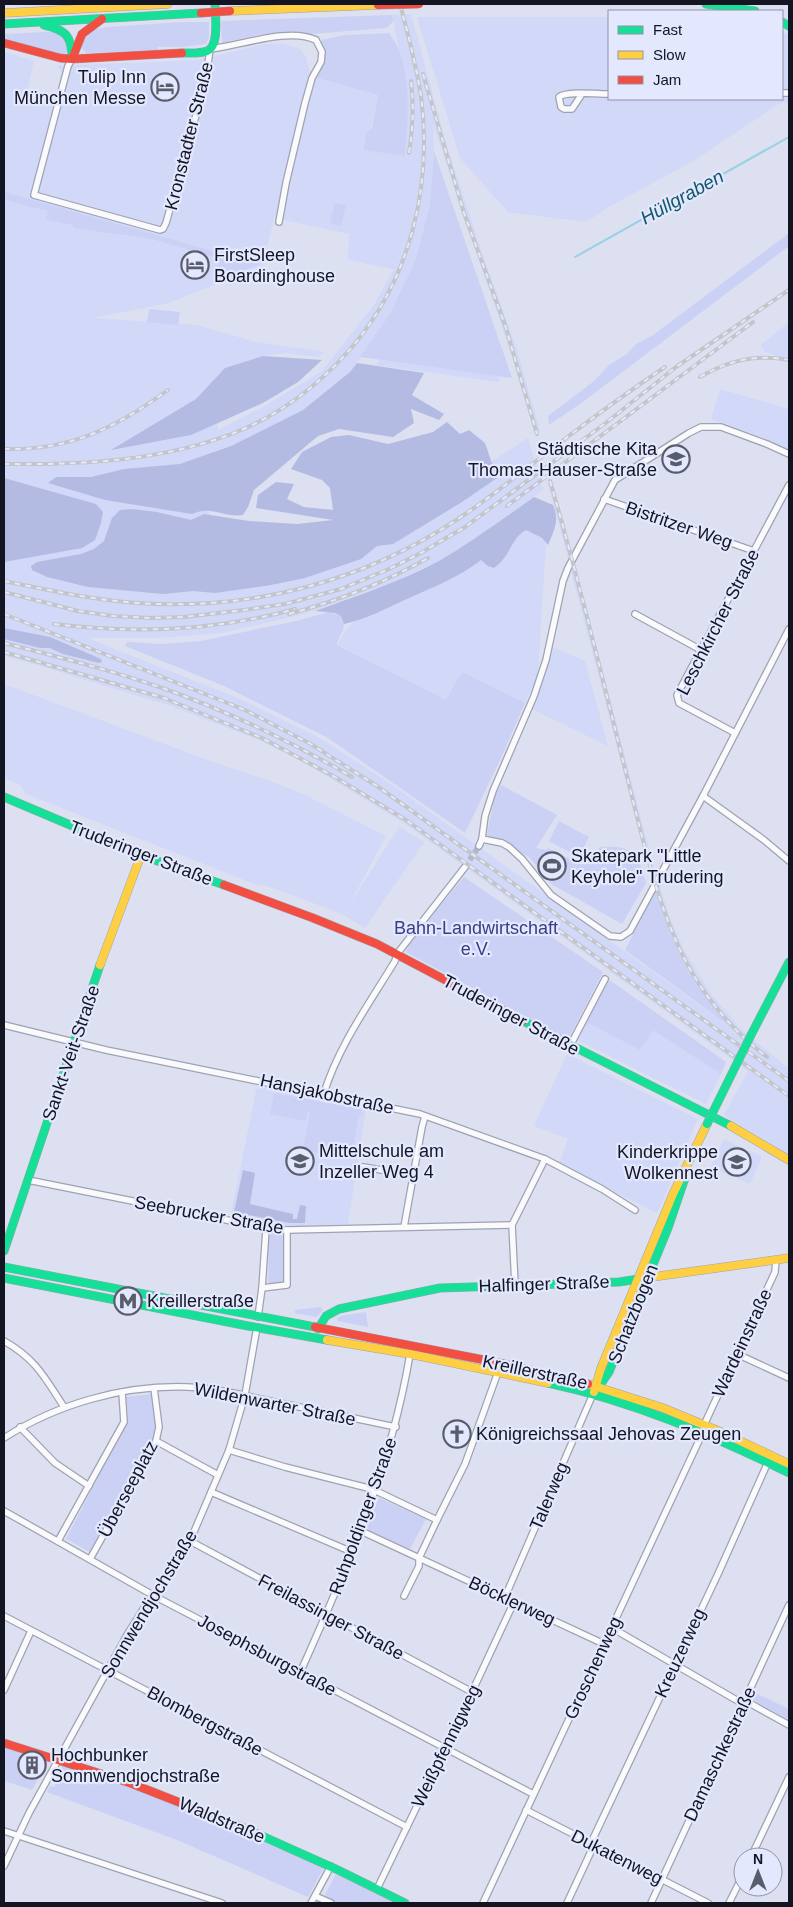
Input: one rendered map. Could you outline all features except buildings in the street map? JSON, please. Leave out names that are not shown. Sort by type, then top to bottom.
[{"type":"main road","points":[[52,10],[68,4]]},
{"type":"main road","points":[[4,13],[168,4]]},
{"type":"main road","name":"Kronstadter Straße","points":[[210,49],[215,39],[215,4]]},
{"type":"main road","points":[[4,24],[230,11],[419,4]]},
{"type":"main road","points":[[706,4],[748,10]]},
{"type":"main road","points":[[72,59],[82,34],[103,19]]},
{"type":"main road","points":[[28,23],[63,31],[70,38],[72,44],[72,59]]},
{"type":"main road","points":[[4,43],[60,58],[72,59],[152,56],[207,51],[210,49]]},
{"type":"main road","name":"Truderinger Straße","points":[[4,797],[140,856],[313,918],[397,954],[570,1046],[726,1123],[789,1160]]},
{"type":"main road","name":"Sankt-Veit-Straße","points":[[4,1251],[107,946],[140,856]]},
{"type":"main road","name":"Schatzbogen","points":[[598,1386],[636,1280],[673,1194],[789,962]]},
{"type":"main road","name":"Schatzbogen","points":[[593,1394],[609,1372],[680,1196],[689,1164]]},
{"type":"main road","name":"Halfinger Straße","points":[[330,1314],[342,1308],[440,1288],[636,1280],[789,1258]]},
{"type":"main road","name":"Kreillerstraße","points":[[4,1267],[318,1329],[327,1335],[593,1394],[704,1429],[789,1464]]},
{"type":"main road","name":"Kreillerstraße","points":[[4,1278],[257,1327],[327,1335],[500,1364],[598,1386],[663,1408],[789,1473]]},
{"type":"main road","points":[[318,1329],[323,1320],[330,1314]]},
{"type":"main road","points":[[327,1335],[330,1314]]},
{"type":"main road","name":"Waldstraße","points":[[4,1743],[104,1774],[168,1797],[331,1866],[405,1903]]},
{"type":"street","name":"Kronstadter Straße","points":[[72,59],[68,66],[34,195],[155,229],[163,229],[206,78],[210,49],[282,37],[311,38],[316,40],[322,52],[321,62],[312,78],[305,103],[279,222]]},
{"type":"street","points":[[582,94],[608,94]]},
{"type":"street","points":[[479,846],[482,839],[485,816],[493,791],[534,696],[546,660],[563,581],[604,498],[615,480],[701,427],[711,426],[731,430],[789,454]]},
{"type":"street","name":"Leschkircher Straße","points":[[735,733],[679,703],[677,695],[789,484]]},
{"type":"street","name":"Bistritzer Weg","points":[[604,498],[754,551]]},
{"type":"street","points":[[636,614],[700,650]]},
{"type":"street","points":[[482,839],[502,843],[509,847],[522,859],[551,894],[610,936],[621,937],[630,931],[703,796],[789,629]]},
{"type":"street","points":[[703,796],[764,840],[789,861]]},
{"type":"street","points":[[324,1093],[336,1058],[345,1040],[397,954],[465,867]]},
{"type":"street","points":[[570,1046],[605,979]]},
{"type":"street","name":"Hansjakobstraße","points":[[4,1025],[116,1052],[324,1093],[425,1116],[545,1159],[606,1191],[635,1210]]},
{"type":"street","points":[[404,1227],[425,1116]]},
{"type":"street","points":[[515,1285],[512,1225],[545,1159]]},
{"type":"street","points":[[363,1167],[413,1175]]},
{"type":"street","name":"Seebrucker Straße","points":[[28,1180],[266,1229],[512,1225]]},
{"type":"street","points":[[258,1317],[266,1229]]},
{"type":"street","points":[[262,1288],[287,1285],[287,1230]]},
{"type":"street","name":"Wardeinstraße","points":[[704,1429],[775,1272],[776,1260]]},
{"type":"street","name":"Sonnwendjochstraße","points":[[4,1866],[58,1760],[127,1635],[190,1541],[229,1450],[245,1396],[257,1327]]},
{"type":"street","points":[[4,1342],[20,1350],[36,1365],[50,1382],[64,1407]]},
{"type":"street","name":"Ruhpoldinger Straße","points":[[300,1673],[327,1615],[377,1491],[396,1427],[410,1354]]},
{"type":"street","points":[[737,1354],[789,1378]]},
{"type":"street","points":[[404,1596],[437,1520],[465,1464],[498,1372]]},
{"type":"street","name":"Wildenwarter Straße","points":[[4,1438],[20,1427],[64,1407],[122,1392],[154,1388],[188,1387],[245,1396],[396,1427]]},
{"type":"street","name":"Überseeplatz","points":[[90,1559],[156,1441],[159,1427],[154,1388]]},
{"type":"street","name":"Überseeplatz","points":[[58,1542],[124,1422],[122,1392]]},
{"type":"street","name":"Talerweg","points":[[505,1597],[593,1394]]},
{"type":"street","points":[[20,1427],[55,1463],[89,1486]]},
{"type":"street","name":"Groschenweg","points":[[483,1903],[704,1429]]},
{"type":"street","points":[[156,1441],[218,1474]]},
{"type":"street","points":[[229,1450],[377,1491],[437,1520]]},
{"type":"street","name":"Kreuzerweg","points":[[567,1903],[674,1664],[718,1574],[768,1462]]},
{"type":"street","points":[[212,1492],[352,1552]]},
{"type":"street","name":"Josephsburgstraße","points":[[4,1511],[154,1595],[533,1794]]},
{"type":"street","name":"Böcklerweg","points":[[361,1531],[604,1644]]},
{"type":"street","name":"Freilassinger Straße","points":[[190,1541],[472,1692]]},
{"type":"street","name":"Weißpfennigweg","points":[[377,1889],[514,1602]]},
{"type":"street","name":"Damaschkestraße","points":[[650,1903],[789,1605]]},
{"type":"street","name":"Blombergstraße","points":[[4,1616],[407,1827]]},
{"type":"street","points":[[612,1628],[738,1701],[751,1704],[789,1725]]},
{"type":"street","points":[[4,1690],[31,1631]]},
{"type":"street","points":[[756,1847],[789,1777]]},
{"type":"street","name":"Dukatenweg","points":[[526,1810],[708,1903]]},
{"type":"street","points":[[4,1831],[222,1903]]},
{"type":"street","points":[[311,1903],[331,1866]]},
{"type":"street","points":[[315,1896],[332,1903]]},
{"type":"shaded area","points":[[411,14],[445,140],[481,250],[517,350],[540,431],[535,435],[513,359],[433,124],[434,151],[430,204],[416,259],[390,314],[350,372],[303,410],[231,446],[217,451],[217,456],[179,469],[214,521],[319,528],[448,490],[528,438],[543,490],[468,544],[437,562],[391,583],[304,614],[222,633],[158,638],[87,638],[240,699],[320,738],[391,784],[701,1006],[729,1024],[690,975],[674,942],[660,904],[656,890],[659,884],[670,918],[685,952],[712,995],[742,1030],[789,1069],[789,1156],[724,1115],[748,1071],[404,823],[300,760],[261,741],[171,706],[4,656],[4,52],[34,61],[26,96],[54,104],[61,73],[57,66],[199,60],[265,44],[284,44],[299,48],[306,57],[309,69],[314,77],[378,95],[371,128],[405,156],[407,99],[404,73],[392,15]],"holes":[[[274,218],[349,234],[348,260],[394,269],[374,305],[322,371],[263,407],[218,430],[218,376],[225,368],[263,356],[285,353],[318,357],[324,352],[256,342],[197,325],[93,318],[169,303],[263,265]]]},
{"type":"shaded area","points":[[417,17],[608,17],[608,100],[783,100],[783,32],[789,34],[789,102],[780,103],[695,160],[609,207],[586,222],[508,212],[460,158]]},
{"type":"shaded area","points":[[789,322],[789,360],[765,352],[761,345]]},
{"type":"shaded area","points":[[263,356],[322,360],[298,382],[263,403],[191,435],[111,450],[196,399],[225,368]]},
{"type":"shaded area","points":[[379,360],[499,376],[499,382],[376,365]]},
{"type":"shaded area","points":[[357,363],[424,373],[412,395],[444,414],[439,420],[411,409],[414,423],[393,437],[339,429],[318,436],[254,490],[243,515],[229,515],[212,511],[192,514],[105,500],[48,483],[56,477],[91,477],[124,469],[180,464],[231,446],[303,410],[350,372]]},
{"type":"shaded area","points":[[720,389],[789,409],[789,450],[711,419]]},
{"type":"shaded area","points":[[447,422],[460,434],[469,430],[485,443],[497,478],[462,502],[393,544],[377,546],[361,559],[305,578],[215,593],[193,591],[163,594],[88,587],[47,577],[32,570],[31,566],[37,562],[81,554],[94,549],[104,541],[112,518],[120,510],[132,509],[157,512],[191,520],[204,514],[249,521],[297,524],[333,520],[256,508],[258,495],[276,482],[294,484],[287,499],[304,507],[333,510],[330,488],[322,480],[291,469],[302,452],[331,437],[349,435],[388,444],[433,432]]},
{"type":"shaded area","points":[[4,478],[96,504],[103,512],[95,540],[82,548],[4,562]]},
{"type":"shaded area","points":[[552,480],[572,551],[568,558],[548,484]]},
{"type":"shaded area","points":[[534,497],[553,505],[555,511],[556,521],[548,545],[542,538],[526,530],[521,533],[504,558],[494,568],[481,560],[464,572],[446,581],[377,613],[352,622],[344,624],[341,616],[335,613],[315,611],[424,569],[475,538]]},
{"type":"shaded area","points":[[532,529],[546,540],[538,674],[525,703],[462,672],[446,701],[337,644],[349,626],[361,616],[526,530]]},
{"type":"shaded area","points":[[575,563],[655,873],[652,880],[571,571]]},
{"type":"shaded area","points":[[4,628],[50,637],[101,659],[102,662],[99,663],[63,654],[50,648],[40,648],[4,639]]},
{"type":"shaded area","points":[[554,648],[585,661],[608,746],[532,709]]},
{"type":"shaded area","points":[[4,684],[210,761],[270,781],[305,795],[386,836],[348,907],[399,827],[424,842],[365,928],[344,915],[262,884],[260,886],[26,794],[20,785],[4,778]]},
{"type":"shaded area","points":[[586,1022],[640,1050],[653,1029],[721,1074],[706,1104],[577,1040]]},
{"type":"shaded area","points":[[567,1054],[698,1119],[657,1213],[559,1164],[568,1139],[534,1126]]},
{"type":"shaded area","name":"Mittelschule am Inzeller Weg 4","points":[[257,1086],[366,1108],[348,1224],[288,1226],[231,1214]]},
{"type":"shaded area","name":"Kinderkrippe Wolkennest","points":[[724,1139],[762,1157],[750,1184],[711,1167]]},
{"type":"shaded area","points":[[243,1170],[255,1173],[250,1204],[293,1214],[293,1219],[297,1219],[300,1205],[306,1206],[305,1223],[289,1223],[234,1212]]},
{"type":"green space","points":[[392,15],[393,21],[386,28],[311,34],[262,34],[222,43],[221,21]]},
{"type":"green space","points":[[209,22],[209,37],[206,44],[158,47],[158,50],[87,53],[82,49],[83,40],[93,30],[107,27]]},
{"type":"green space","points":[[56,32],[67,41],[68,52],[61,54],[4,39],[4,34]]},
{"type":"green space","points":[[389,33],[399,50],[407,90],[408,116],[405,156],[364,150],[366,134],[372,128],[378,95],[314,77],[318,71],[320,43],[322,40],[345,35]]},
{"type":"green space","points":[[434,151],[512,378],[360,357],[390,314],[416,259],[430,204]]},
{"type":"green space","points":[[4,192],[259,264],[218,282],[218,258],[152,239],[73,228],[73,225],[46,220],[48,211],[4,200]]},
{"type":"green space","points":[[335,203],[346,205],[341,226],[330,223]]},
{"type":"green space","points":[[789,233],[789,246],[580,404],[549,425],[548,416],[594,381],[609,365],[628,353],[636,344],[653,335]]},
{"type":"green space","points":[[149,309],[180,312],[178,325],[147,322]]},
{"type":"green space","points":[[329,612],[341,616],[344,624],[337,645],[446,700],[462,672],[525,703],[465,833],[328,738],[224,686],[125,646],[127,642],[161,644],[201,641]]},
{"type":"green space","points":[[501,785],[557,815],[536,848],[547,850],[548,848],[582,865],[600,847],[627,850],[637,858],[646,883],[622,924],[553,885],[529,857],[487,835],[495,796]]},
{"type":"green space","points":[[559,821],[589,837],[579,857],[549,841]]},
{"type":"green space","name":"Bahn-Landwirtschaft e.V.","points":[[464,877],[603,972],[568,1040],[406,952],[407,945]]},
{"type":"green space","points":[[656,890],[674,942],[690,975],[730,1026],[625,950]]},
{"type":"green space","points":[[608,979],[726,1062],[721,1074],[653,1030],[640,1050],[586,1022]]},
{"type":"green space","points":[[274,1093],[362,1110],[361,1115],[310,1105],[359,1115],[351,1159],[303,1150],[310,1112],[307,1113],[306,1121],[270,1114]]},
{"type":"green space","points":[[271,1234],[285,1236],[285,1280],[282,1284],[271,1285],[268,1281],[269,1237]]},
{"type":"green space","points":[[320,1307],[323,1310],[317,1317],[295,1313],[295,1310]]},
{"type":"green space","points":[[366,1312],[368,1327],[338,1321],[337,1319],[340,1316]]},
{"type":"green space","points":[[152,1394],[156,1426],[153,1438],[90,1552],[66,1539],[127,1422],[126,1397]]},
{"type":"green space","points":[[379,1498],[426,1519],[410,1549],[371,1532],[366,1527]]},
{"type":"green space","points":[[756,1693],[789,1709],[789,1720],[753,1700]]},
{"type":"green space","points":[[4,1746],[49,1760],[32,1790],[4,1781]]},
{"type":"green space","points":[[63,1764],[166,1801],[324,1867],[308,1897],[177,1840],[47,1792],[50,1786],[54,1787],[58,1779],[56,1777]]},
{"type":"green space","points":[[336,1874],[400,1903],[338,1903],[324,1897]]},
{"type":"waterway","name":"Hüllgraben","points":[[575,257],[789,137]]},
{"type":"tunnel","points":[[465,867],[479,846]]},
{"type":"railway","points":[[4,464],[62,464],[121,459],[179,450],[207,442],[250,426],[280,410],[308,390],[345,355],[367,328],[386,298],[412,234],[419,200],[423,166],[424,131],[421,96],[400,4]]},
{"type":"railway","points":[[423,74],[464,213],[505,325],[537,434]]},
{"type":"railway","points":[[409,153],[413,117],[411,81]]},
{"type":"railway","points":[[4,592],[78,611],[113,616],[151,618],[184,617],[285,604],[341,589],[389,569],[465,527],[607,422],[676,367],[789,290]]},
{"type":"railway","points":[[507,506],[753,322]]},
{"type":"railway","points":[[700,377],[721,366],[743,360],[754,358],[789,360]]},
{"type":"railway","points":[[4,581],[104,600],[181,604],[223,602],[307,587],[386,559],[461,517],[597,415],[665,367]]},
{"type":"railway","points":[[4,449],[28,449],[50,446],[91,434],[130,416],[168,390]]},
{"type":"railway","points":[[550,481],[580,589],[643,842],[666,915],[685,960],[701,987],[732,1025],[767,1057]]},
{"type":"railway","points":[[289,614],[360,590],[428,558]]},
{"type":"railway","points":[[54,624],[115,629],[175,628],[235,622],[295,609]]},
{"type":"railway","points":[[4,614],[245,710],[309,743],[377,786],[789,1081]]},
{"type":"railway","points":[[4,643],[107,670],[192,699],[262,729],[352,777]]},
{"type":"railway","points":[[4,652],[164,698],[262,738],[335,777],[406,820],[789,1096]]},
{"type":"traffic: fast","points":[[182,53],[201,53],[211,48],[215,37],[215,4]]},
{"type":"traffic: fast","points":[[706,4],[748,10]]},
{"type":"traffic: fast","points":[[4,24],[201,13]]},
{"type":"traffic: fast","points":[[783,23],[789,26]]},
{"type":"traffic: fast","points":[[44,25],[58,29],[66,35],[71,45],[72,59]]},
{"type":"traffic: fast","points":[[4,797],[141,855],[224,885]]},
{"type":"traffic: fast","points":[[751,1035],[789,962]]},
{"type":"traffic: fast","points":[[4,1251],[100,965]]},
{"type":"traffic: fast","points":[[523,1021],[731,1126]]},
{"type":"traffic: fast","points":[[707,1124],[751,1035]]},
{"type":"traffic: fast","points":[[596,1391],[609,1372],[668,1228],[685,1178]]},
{"type":"traffic: fast","points":[[4,1267],[315,1327]]},
{"type":"traffic: fast","points":[[4,1278],[327,1340]]},
{"type":"traffic: fast","points":[[318,1329],[326,1316],[339,1309],[440,1288],[619,1282],[645,1278]]},
{"type":"traffic: fast","points":[[548,1383],[610,1399],[671,1420],[731,1445],[789,1473]]},
{"type":"traffic: fast","points":[[242,1827],[338,1870],[405,1903]]},
{"type":"traffic: slow","points":[[4,13],[168,4]]},
{"type":"traffic: slow","points":[[230,11],[378,5]]},
{"type":"traffic: slow","points":[[100,965],[141,855]]},
{"type":"traffic: slow","points":[[594,1392],[601,1368],[673,1194],[707,1124]]},
{"type":"traffic: slow","points":[[731,1126],[789,1160]]},
{"type":"traffic: slow","points":[[645,1278],[789,1258]]},
{"type":"traffic: slow","points":[[327,1340],[410,1354],[548,1383]]},
{"type":"traffic: slow","points":[[588,1384],[663,1408],[721,1432],[789,1464]]},
{"type":"traffic: jam","points":[[378,5],[419,4]]},
{"type":"traffic: jam","points":[[201,13],[230,11]]},
{"type":"traffic: jam","points":[[74,54],[82,34],[102,19]]},
{"type":"traffic: jam","points":[[4,43],[60,58],[72,59],[182,53]]},
{"type":"traffic: jam","points":[[224,885],[377,944],[523,1021]]},
{"type":"traffic: jam","points":[[315,1327],[500,1363],[588,1384]]},
{"type":"traffic: jam","points":[[4,1743],[130,1783],[242,1827]]},
{"type":"place","name":"Tulip Inn München Messe","points":[[165,87]]},
{"type":"place","name":"FirstSleep Boardinghouse","points":[[195,265]]},
{"type":"place","name":"Städtische Kita Thomas-Hauser-Straße","points":[[676,459]]},
{"type":"place","name":"Skatepark \"Little Keyhole\" Trudering","points":[[552,866]]},
{"type":"place","name":"Mittelschule am Inzeller Weg 4","points":[[300,1161]]},
{"type":"place","name":"Kinderkrippe Wolkennest","points":[[737,1162]]},
{"type":"place","name":"Kreillerstraße","points":[[128,1301]]},
{"type":"place","name":"Königreichssaal Jehovas Zeugen","points":[[457,1434]]},
{"type":"place","name":"Hochbunker Sonnwendjochstraße","points":[[32,1765]]}]
